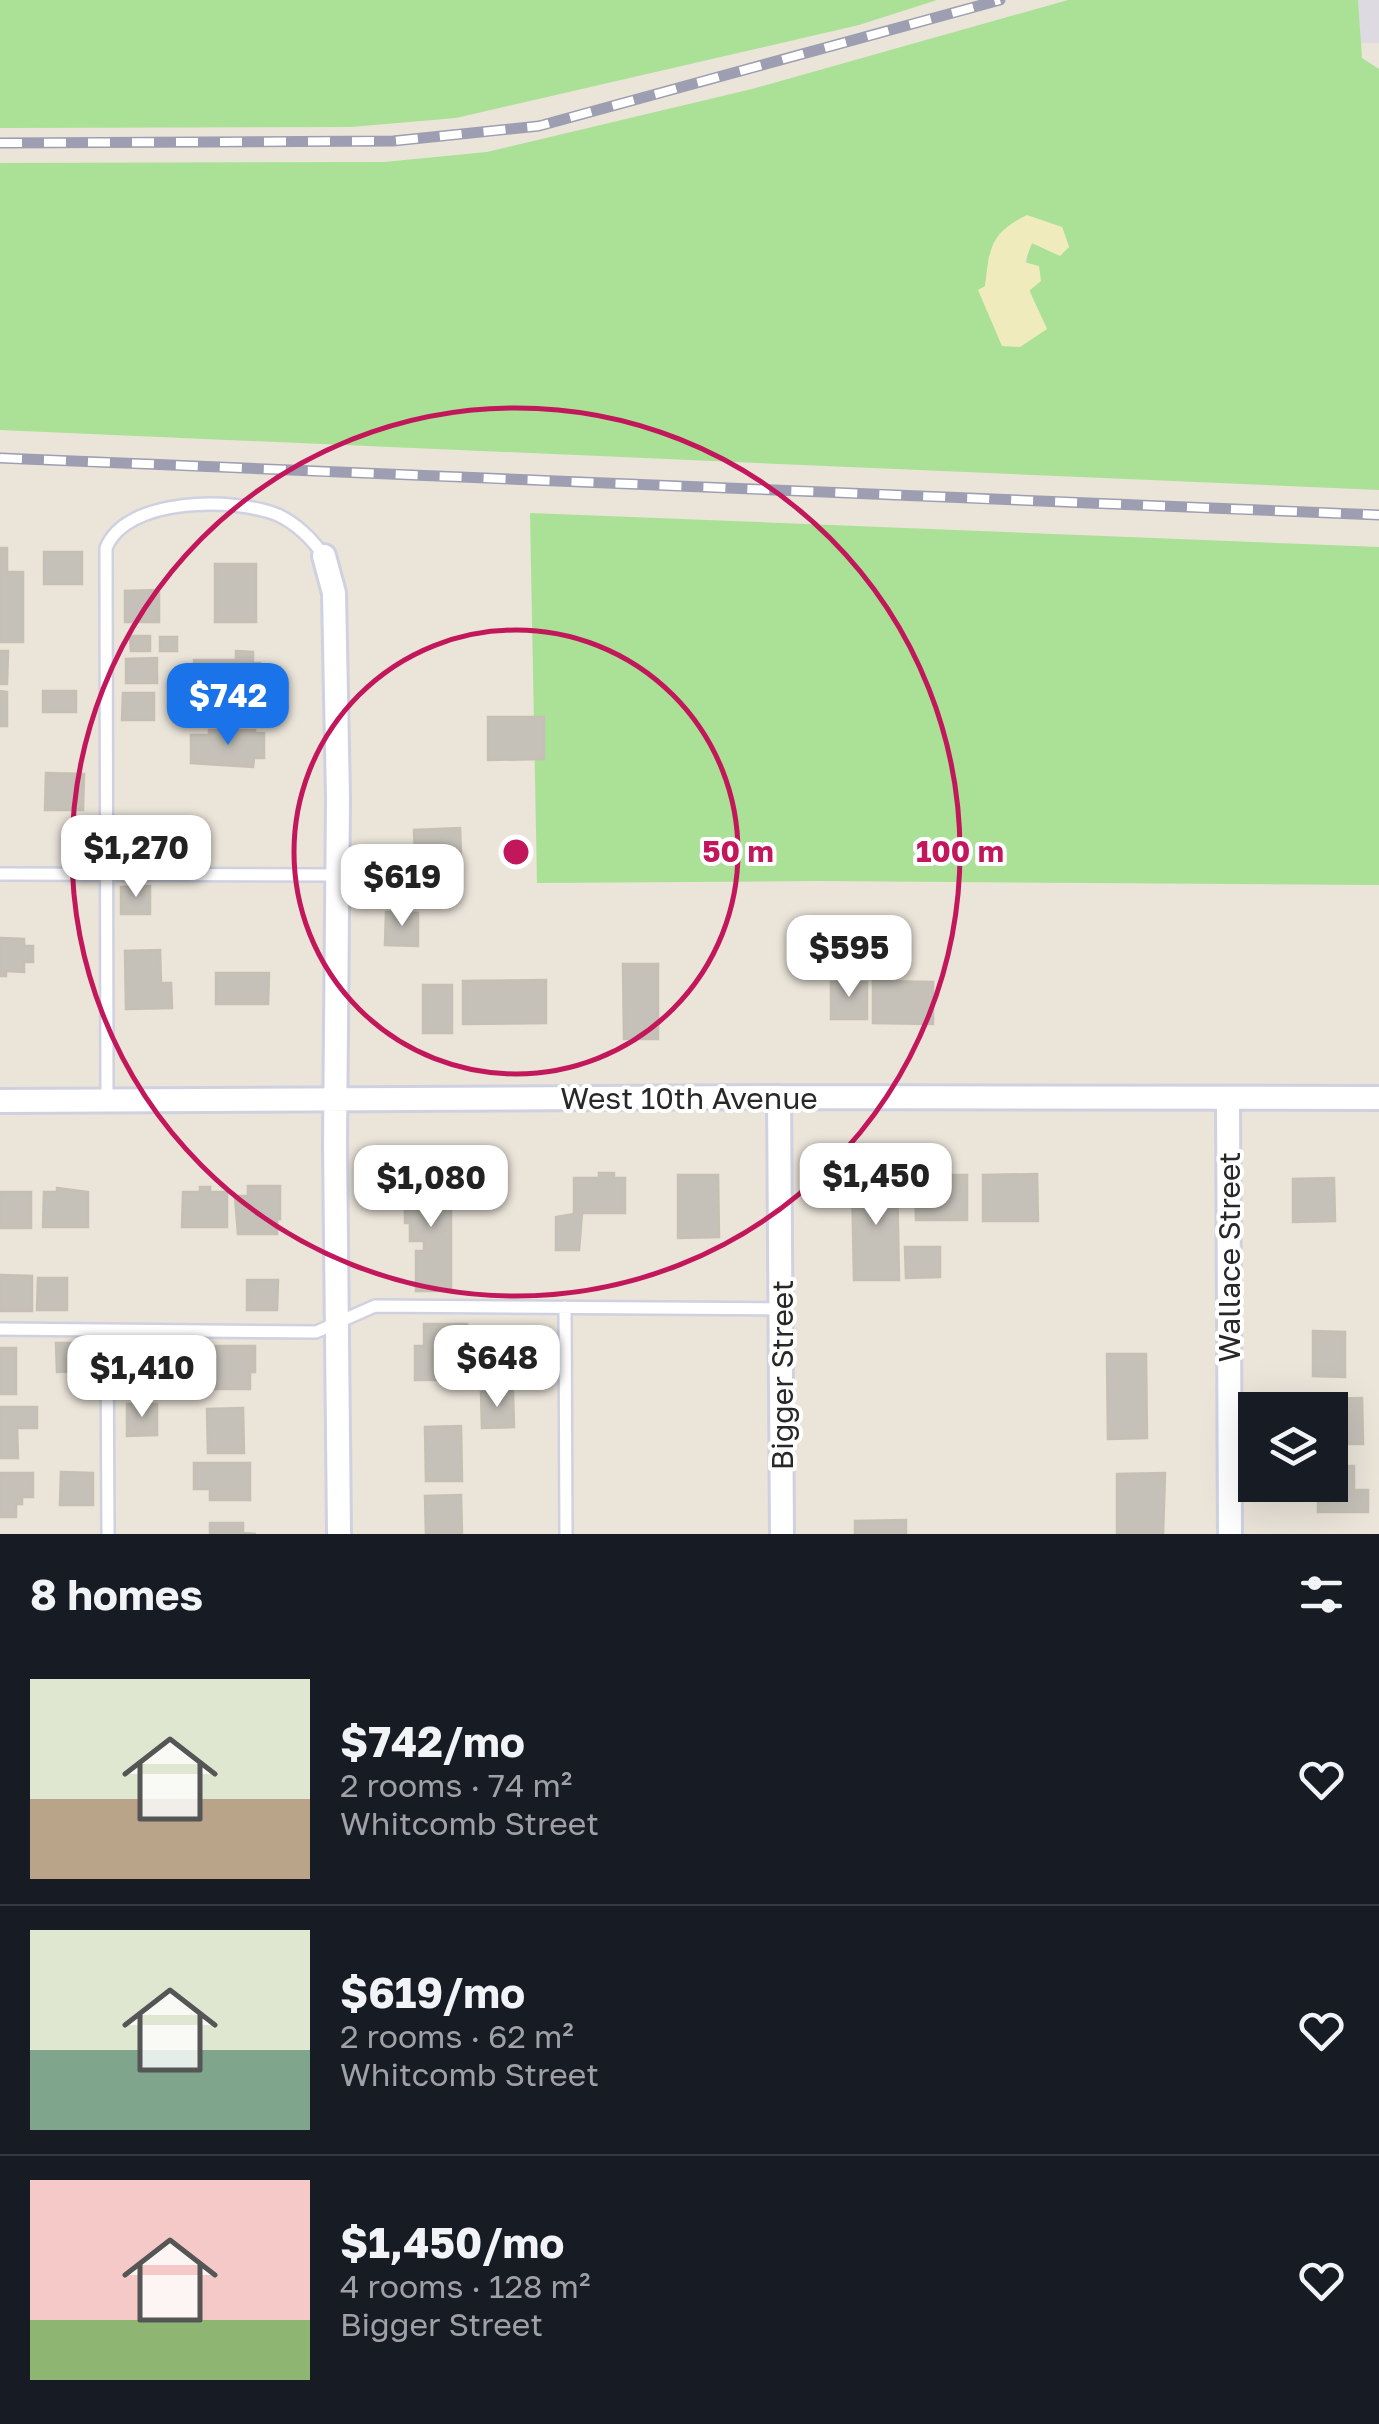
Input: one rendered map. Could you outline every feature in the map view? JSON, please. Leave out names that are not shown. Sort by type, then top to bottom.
[{"type":"street","points":[[324,556],[334,594],[339,1534]]},
{"type":"street","name":"West 10th Avenue","points":[[0,1101],[780,1096],[1379,1098]]},
{"type":"street","name":"Bigger Street","points":[[780,1096],[782,1534]]},
{"type":"street","name":"Wallace Street","points":[[1228,1099],[1230,1534]]},
{"type":"lane","points":[[107,1101],[104,559],[110,537],[127,522],[169,508],[238,506],[280,516],[312,541],[324,556]]},
{"type":"lane","points":[[0,874],[338,875]]},
{"type":"lane","points":[[0,1329],[316,1332],[376,1306],[782,1308]]},
{"type":"lane","points":[[565,1307],[566,1534]]},
{"type":"lane","points":[[107,1330],[108,1534]]},
{"type":"shaded area","points":[[1358,0],[1379,0],[1379,43],[1360,43]]},
{"type":"green space","points":[[0,0],[937,0],[859,25],[456,118],[351,127],[0,128]]},
{"type":"green space","points":[[1068,0],[1358,0],[1362,58],[1379,69],[1379,490],[0,430],[0,163],[384,162],[487,152],[752,89]],"holes":[[[1062,227],[1069,247],[1059,255],[1032,243],[1028,255],[1026,277],[1047,329],[978,290],[985,287],[989,256]]]},
{"type":"green space","points":[[530,513],[1379,547],[1379,885],[537,883]]},
{"type":"sand","points":[[1027,215],[1062,227],[1069,247],[1060,256],[1032,243],[1024,262],[1039,266],[1041,281],[1029,291],[1047,329],[1020,347],[1002,346],[978,290],[985,286],[991,251],[999,235]]},
{"type":"building","points":[[0,548],[7,548],[7,572],[23,572],[23,642],[0,642]]},
{"type":"building","points":[[44,552],[82,552],[82,584],[44,584]]},
{"type":"building","points":[[215,564],[256,564],[256,622],[215,622]]},
{"type":"building","points":[[159,590],[159,622],[125,622],[125,591]]},
{"type":"building","points":[[130,636],[150,636],[150,651],[131,651]]},
{"type":"building","points":[[160,637],[177,637],[177,651],[160,651]]},
{"type":"building","points":[[0,651],[8,651],[7,684],[0,684]]},
{"type":"building","points":[[236,651],[253,652],[253,663],[260,663],[259,674],[253,674],[253,686],[206,686],[206,676],[194,676],[194,660],[236,660]]},
{"type":"building","points":[[157,658],[157,683],[126,683],[126,659]]},
{"type":"building","points":[[0,691],[7,692],[7,726],[0,726]]},
{"type":"building","points":[[43,691],[76,691],[76,712],[43,712]]},
{"type":"building","points":[[123,693],[154,693],[154,720],[122,720]]},
{"type":"building","points":[[488,717],[544,717],[544,759],[488,760]]},
{"type":"building","points":[[209,730],[264,733],[264,758],[254,758],[253,767],[191,763],[191,735],[209,735]]},
{"type":"building","points":[[46,773],[84,774],[83,810],[45,810]]},
{"type":"building","points":[[460,828],[462,882],[416,883],[414,830]]},
{"type":"building","points":[[150,886],[150,914],[121,914],[121,887]]},
{"type":"building","points":[[386,912],[418,913],[418,946],[385,945]]},
{"type":"building","points":[[0,938],[24,939],[24,946],[33,946],[33,962],[24,962],[24,972],[6,971],[6,976],[0,976]]},
{"type":"building","points":[[160,950],[161,983],[171,983],[172,1008],[126,1009],[125,951]]},
{"type":"building","points":[[623,964],[658,964],[658,1039],[624,1039]]},
{"type":"building","points":[[216,973],[269,973],[268,1004],[216,1004]]},
{"type":"building","points":[[546,980],[546,1023],[463,1024],[463,981]]},
{"type":"building","points":[[873,981],[933,982],[933,1024],[873,1023]]},
{"type":"building","points":[[831,982],[867,982],[867,1019],[831,1019]]},
{"type":"building","points":[[423,985],[452,985],[452,1033],[423,1033]]},
{"type":"building","points":[[599,1173],[625,1178],[625,1213],[582,1213],[579,1250],[556,1250],[556,1217],[574,1214],[574,1178],[599,1178]]},
{"type":"building","points":[[1037,1174],[1038,1221],[983,1221],[983,1175]]},
{"type":"building","points":[[678,1175],[718,1175],[719,1237],[678,1238]]},
{"type":"building","points":[[897,1175],[899,1280],[854,1280],[852,1176]]},
{"type":"building","points":[[915,1175],[967,1175],[967,1220],[916,1220]]},
{"type":"building","points":[[405,1177],[451,1177],[451,1291],[416,1291],[416,1251],[424,1251],[424,1241],[410,1241],[410,1223],[405,1223]]},
{"type":"building","points":[[1334,1178],[1335,1221],[1293,1222],[1293,1179]]},
{"type":"building","points":[[248,1186],[280,1186],[277,1234],[238,1234],[235,1196],[248,1196]]},
{"type":"building","points":[[200,1187],[210,1187],[210,1192],[227,1192],[227,1227],[182,1227],[183,1192],[200,1192]]},
{"type":"building","points":[[57,1188],[88,1192],[88,1227],[43,1227],[44,1192],[57,1192]]},
{"type":"building","points":[[0,1192],[31,1192],[31,1228],[0,1228]]},
{"type":"building","points":[[905,1247],[940,1247],[940,1277],[906,1278]]},
{"type":"building","points":[[0,1275],[32,1276],[32,1311],[0,1311]]},
{"type":"building","points":[[38,1278],[67,1278],[67,1310],[37,1310]]},
{"type":"building","points":[[247,1280],[278,1280],[277,1310],[247,1310]]},
{"type":"building","points":[[424,1324],[467,1324],[467,1380],[415,1380],[415,1346],[424,1346]]},
{"type":"building","points":[[1313,1331],[1345,1332],[1345,1377],[1313,1376]]},
{"type":"building","points":[[56,1343],[87,1343],[88,1371],[57,1372]]},
{"type":"building","points":[[216,1346],[255,1346],[255,1372],[250,1372],[250,1389],[214,1389],[214,1372],[206,1372],[206,1353],[216,1353]]},
{"type":"building","points":[[0,1348],[16,1348],[16,1394],[0,1394]]},
{"type":"building","points":[[1107,1354],[1146,1354],[1147,1438],[1108,1439]]},
{"type":"building","points":[[513,1391],[514,1427],[482,1428],[481,1392]]},
{"type":"building","points":[[1348,1398],[1362,1398],[1363,1444],[1348,1444]]},
{"type":"building","points":[[127,1404],[157,1404],[157,1435],[127,1436]]},
{"type":"building","points":[[0,1407],[37,1407],[37,1428],[17,1428],[18,1458],[0,1458]]},
{"type":"building","points":[[243,1408],[244,1453],[208,1453],[207,1409]]},
{"type":"building","points":[[461,1426],[462,1481],[426,1481],[425,1427]]},
{"type":"building","points":[[194,1463],[250,1463],[250,1500],[210,1500],[210,1489],[194,1489]]},
{"type":"building","points":[[1348,1466],[1354,1466],[1354,1490],[1368,1490],[1368,1512],[1318,1512],[1318,1502],[1348,1502]]},
{"type":"building","points":[[61,1472],[93,1473],[93,1505],[60,1505]]},
{"type":"building","points":[[0,1473],[33,1473],[33,1497],[22,1497],[22,1504],[16,1504],[16,1517],[0,1517]]},
{"type":"building","points":[[1165,1473],[1163,1534],[1117,1534],[1117,1474]]},
{"type":"building","points":[[461,1495],[462,1534],[426,1534],[425,1496]]},
{"type":"building","points":[[906,1520],[906,1534],[855,1534],[855,1521]]},
{"type":"building","points":[[210,1523],[243,1523],[243,1533],[256,1534],[210,1534]]},
{"type":"railway","points":[[0,143],[393,141],[539,126],[1000,0]]},
{"type":"railway","points":[[0,458],[1379,515]]}]
